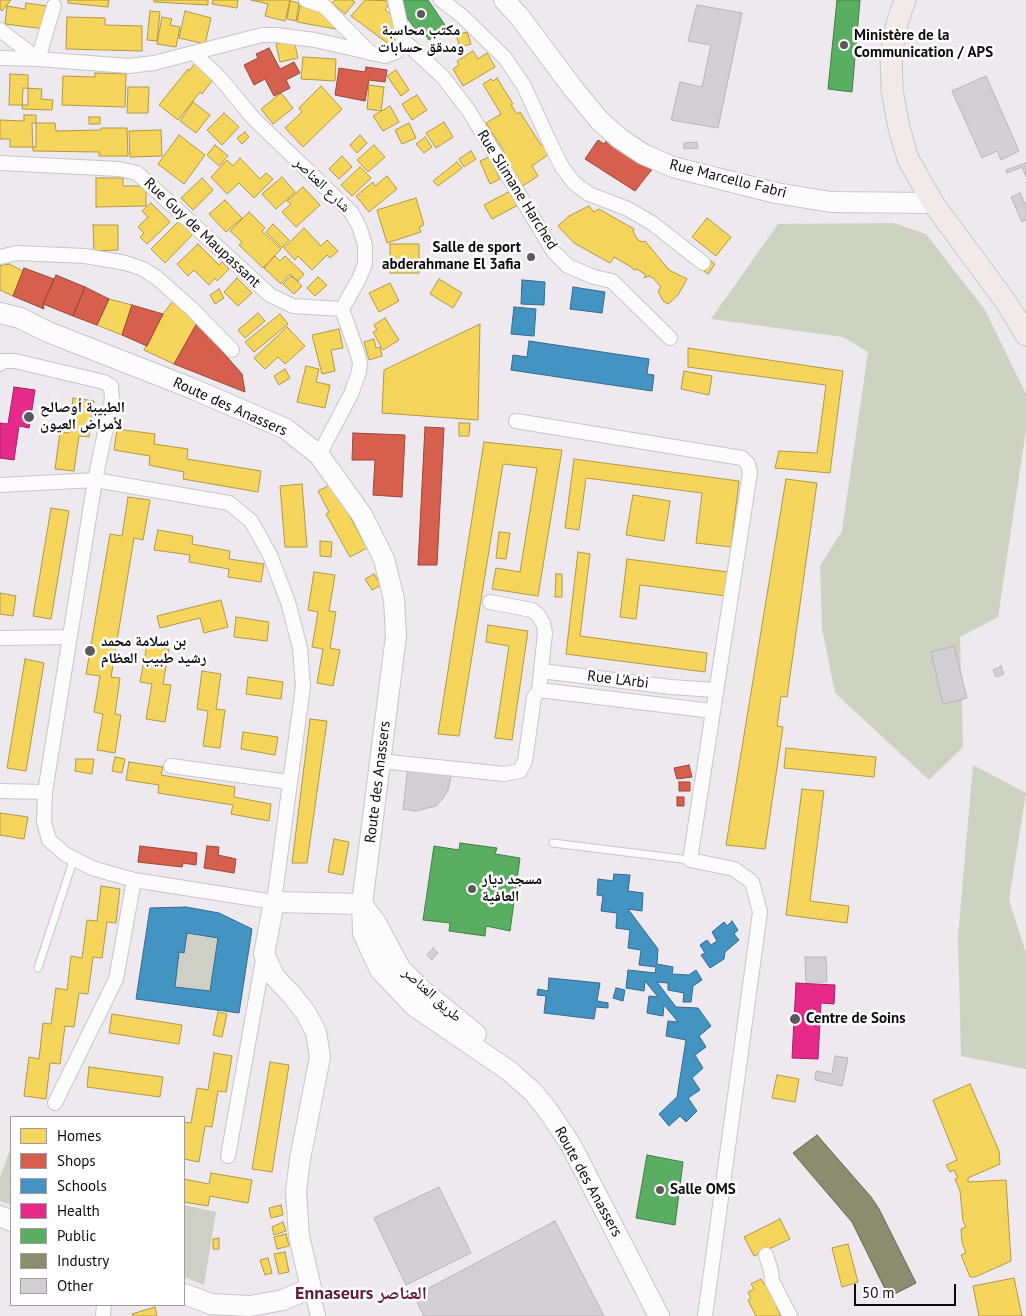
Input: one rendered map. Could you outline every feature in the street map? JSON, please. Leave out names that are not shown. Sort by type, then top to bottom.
[{"type":"main road","name":"Rue Marcello Fabri","points":[[504,0],[519,16],[599,120],[618,138],[643,154],[673,168],[776,193],[831,202],[933,204]]},
{"type":"main road","points":[[905,0],[897,23],[891,54],[892,90],[899,128],[908,159],[933,204],[1008,305],[1026,335]]},
{"type":"main road","name":"Route des Anassers","points":[[1,315],[191,388],[286,429],[319,455],[362,515],[384,559],[394,599],[396,636],[362,904],[364,932],[380,970],[414,1006],[508,1070],[533,1092],[549,1112],[571,1145],[659,1316]]},
{"type":"main road","points":[[185,1294],[211,1304],[250,1306],[283,1300],[311,1288],[299,1236],[296,1192],[300,1159],[320,1057],[316,1032],[306,1013],[274,976],[264,954],[274,902],[362,904]]},
{"type":"main road","name":"طريق العناصر","points":[[362,904],[376,923],[400,968],[423,991],[476,1034],[508,1070]]},
{"type":"street","points":[[306,0],[324,6],[370,53]]},
{"type":"street","points":[[0,58],[129,66],[154,63],[262,35],[315,40],[385,56],[396,52],[404,41],[395,0]]},
{"type":"street","points":[[440,0],[462,16],[505,58],[524,86],[562,167],[574,183],[589,194],[628,209],[652,223],[703,262]]},
{"type":"street","points":[[38,59],[54,6]]},
{"type":"street","points":[[0,30],[38,59]]},
{"type":"street","name":"Rue Slimane Harched","points":[[404,41],[443,77],[469,111],[554,251],[568,266],[594,277],[612,281],[670,338]]},
{"type":"street","name":"شارع العناصر","points":[[194,53],[220,78],[254,119],[351,212],[359,226],[365,244],[365,264],[342,309]]},
{"type":"street","name":"Rue Guy de Maupassant","points":[[0,163],[119,169],[137,173],[270,295],[293,306],[342,309]]},
{"type":"street","points":[[0,257],[17,253],[85,256],[126,263],[143,269],[157,278],[192,309],[232,350]]},
{"type":"street","points":[[319,455],[351,394],[359,372],[360,363],[342,309]]},
{"type":"street","points":[[0,364],[2,361],[15,361],[104,382],[111,386],[112,399],[95,480],[46,792],[44,822],[49,840],[65,854],[92,868],[134,880],[274,902],[303,686],[300,648],[288,602],[270,555],[251,521],[229,503],[95,480],[0,485]]},
{"type":"street","points":[[516,421],[742,458],[748,464],[750,473],[690,860],[734,869],[752,882],[760,912],[705,1316]]},
{"type":"street","points":[[380,761],[504,774],[520,771],[525,760],[534,698],[539,691],[544,633],[543,623],[532,610],[490,602]]},
{"type":"street","points":[[0,638],[69,636]]},
{"type":"street","name":"Rue L'Arbi","points":[[541,671],[671,687],[715,690]]},
{"type":"street","points":[[539,691],[712,711]]},
{"type":"street","points":[[171,766],[289,782]]},
{"type":"street","points":[[0,791],[46,792]]},
{"type":"street","points":[[55,1103],[116,979],[134,880]]},
{"type":"street","points":[[228,1156],[264,954]]},
{"type":"street","points":[[766,1255],[772,1281],[790,1316]]},
{"type":"street","points":[[311,1288],[318,1316]]},
{"type":"lane","points":[[553,842],[690,860]]},
{"type":"lane","points":[[38,968],[74,858]]},
{"type":"shaded area","points":[[187,933],[218,938],[210,991],[175,987],[179,952]]},
{"type":"shaded area","points":[[10,1150],[10,1205],[0,1201],[0,1177]]},
{"type":"shaded area","points":[[185,1205],[216,1212],[204,1285],[185,1277]]},
{"type":"green space","points":[[894,223],[926,234],[985,310],[1026,394],[1026,430],[998,617],[960,637],[963,747],[929,780],[835,693],[822,628],[820,566],[842,531],[868,352],[843,337],[711,319],[778,224]]},
{"type":"green space","points":[[973,765],[1026,793],[1009,900],[1026,953],[1026,1069],[961,1056],[958,936]]},
{"type":"building: Homes","points":[[0,0],[11,0],[2,11],[0,9]]},
{"type":"building: Homes","points":[[68,0],[109,0],[108,7],[68,3]]},
{"type":"building: Homes","points":[[154,0],[208,0],[208,5],[154,2]]},
{"type":"building: Homes","points":[[213,0],[238,0],[237,8],[212,4]]},
{"type":"building: Homes","points":[[251,0],[290,0],[285,21],[265,16],[268,4]]},
{"type":"building: Homes","points":[[335,0],[352,0],[355,2],[345,14],[332,3]]},
{"type":"building: Homes","points":[[365,0],[391,1],[385,10],[396,18],[400,34],[390,45],[351,16]]},
{"type":"building: Homes","points":[[290,1],[299,3],[296,21],[287,19]]},
{"type":"building: Homes","points":[[26,3],[48,6],[45,29],[5,24],[7,6],[25,9]]},
{"type":"building: Homes","points":[[300,6],[319,9],[337,25],[336,29],[297,22]]},
{"type":"building: Homes","points":[[150,11],[160,12],[157,41],[147,40]]},
{"type":"building: Homes","points":[[185,11],[211,18],[205,44],[179,38]]},
{"type":"building: Homes","points":[[67,17],[105,18],[105,25],[142,26],[142,51],[66,49]]},
{"type":"building: Homes","points":[[162,17],[172,19],[170,25],[180,27],[176,47],[157,44]]},
{"type":"building: Homes","points":[[467,32],[471,44],[460,47],[456,35]]},
{"type":"building: Homes","points":[[294,40],[298,58],[280,62],[276,44]]},
{"type":"building: Homes","points":[[473,51],[478,59],[487,53],[495,67],[463,86],[453,69],[459,65],[457,61]]},
{"type":"building: Homes","points":[[303,57],[336,59],[335,81],[301,79]]},
{"type":"building: Homes","points":[[196,62],[215,77],[202,94],[200,92],[178,120],[159,105]]},
{"type":"building: Homes","points":[[396,70],[409,90],[401,96],[387,76]]},
{"type":"building: Homes","points":[[95,73],[126,74],[125,107],[62,105],[63,76],[95,77]]},
{"type":"building: Homes","points":[[10,74],[28,75],[28,105],[9,105]]},
{"type":"building: Homes","points":[[497,78],[517,114],[520,112],[549,154],[532,166],[538,176],[521,187],[501,156],[505,153],[486,123],[501,114],[483,84]]},
{"type":"building: Homes","points":[[369,85],[384,87],[381,111],[367,109]]},
{"type":"building: Homes","points":[[321,86],[342,109],[303,147],[285,128],[302,112],[299,108]]},
{"type":"building: Homes","points":[[128,87],[149,87],[148,113],[127,113]]},
{"type":"building: Homes","points":[[23,88],[42,89],[41,99],[53,100],[52,110],[22,109]]},
{"type":"building: Homes","points":[[281,93],[293,108],[273,124],[261,109]]},
{"type":"building: Homes","points":[[417,95],[427,110],[412,120],[402,104]]},
{"type":"building: Homes","points":[[193,102],[210,115],[196,133],[180,121]]},
{"type":"building: Homes","points":[[390,106],[399,122],[383,131],[373,116]]},
{"type":"building: Homes","points":[[224,113],[239,127],[222,145],[207,130]]},
{"type":"building: Homes","points":[[24,115],[36,115],[36,147],[10,147],[10,139],[0,139],[0,120],[24,121]]},
{"type":"building: Homes","points":[[89,117],[100,117],[100,124],[89,124]]},
{"type":"building: Homes","points":[[444,122],[453,137],[436,148],[426,133]]},
{"type":"building: Homes","points":[[32,123],[55,123],[56,131],[127,128],[128,156],[99,156],[99,152],[33,151]]},
{"type":"building: Homes","points":[[409,123],[416,138],[402,144],[395,130]]},
{"type":"building: Homes","points":[[161,130],[162,156],[130,157],[129,131]]},
{"type":"building: Homes","points":[[245,132],[249,137],[242,144],[237,138]]},
{"type":"building: Homes","points":[[179,135],[205,155],[184,184],[158,164]]},
{"type":"building: Homes","points":[[360,135],[367,143],[357,153],[350,145]]},
{"type":"building: Homes","points":[[425,137],[432,147],[424,153],[416,144]]},
{"type":"building: Homes","points":[[215,145],[228,156],[219,166],[207,155]]},
{"type":"building: Homes","points":[[374,145],[385,157],[368,172],[357,160]]},
{"type":"building: Homes","points":[[471,151],[476,159],[464,167],[459,159]]},
{"type":"building: Homes","points":[[342,156],[352,167],[339,179],[329,169]]},
{"type":"building: Homes","points":[[489,157],[500,179],[490,184],[480,161]]},
{"type":"building: Homes","points":[[240,158],[260,179],[266,173],[273,179],[254,198],[239,183],[227,194],[211,177],[227,160],[233,166]]},
{"type":"building: Homes","points":[[457,162],[462,168],[438,186],[433,181]]},
{"type":"building: Homes","points":[[360,167],[371,178],[352,196],[341,185]]},
{"type":"building: Homes","points":[[387,176],[397,189],[369,212],[356,196],[373,182],[375,186]]},
{"type":"building: Homes","points":[[282,177],[295,192],[276,209],[262,194]]},
{"type":"building: Homes","points":[[96,178],[123,178],[123,186],[146,186],[146,206],[96,207]]},
{"type":"building: Homes","points":[[202,178],[213,190],[193,210],[181,198]]},
{"type":"building: Homes","points":[[303,187],[320,205],[296,227],[282,212],[291,204],[287,201]]},
{"type":"building: Homes","points":[[512,190],[520,204],[492,219],[484,205]]},
{"type":"building: Homes","points":[[416,198],[424,225],[419,227],[421,232],[387,243],[377,210]]},
{"type":"building: Homes","points":[[225,200],[242,218],[226,232],[209,214]]},
{"type":"building: Homes","points":[[151,203],[170,222],[147,244],[140,237],[144,233],[138,227],[148,217],[142,211]]},
{"type":"building: Homes","points":[[589,206],[594,212],[599,209],[634,229],[633,231],[637,239],[642,242],[645,241],[669,270],[687,279],[678,295],[668,304],[663,301],[658,291],[661,287],[653,278],[649,276],[644,278],[646,275],[637,269],[634,270],[614,257],[610,263],[574,243],[558,226],[569,216]]},
{"type":"building: Homes","points":[[249,212],[265,228],[262,231],[281,249],[263,268],[239,245],[242,242],[230,231]]},
{"type":"building: Homes","points":[[707,218],[731,237],[716,256],[692,237]]},
{"type":"building: Homes","points":[[181,219],[194,233],[165,263],[151,249]]},
{"type":"building: Homes","points":[[273,224],[289,240],[282,248],[266,232]]},
{"type":"building: Homes","points":[[93,225],[118,225],[118,250],[94,251]]},
{"type":"building: Homes","points":[[304,228],[321,246],[327,240],[338,251],[330,258],[327,255],[312,270],[298,256],[295,260],[284,248]]},
{"type":"building: Homes","points":[[198,244],[219,265],[222,262],[229,269],[217,281],[215,278],[209,285],[194,270],[188,276],[177,264]]},
{"type":"building: Homes","points":[[390,244],[419,244],[419,273],[390,273]]},
{"type":"building: Homes","points":[[695,249],[715,264],[708,274],[688,259]]},
{"type":"building: Homes","points":[[275,256],[280,261],[285,256],[304,274],[298,281],[290,274],[281,284],[264,268]]},
{"type":"building: Homes","points":[[9,264],[23,271],[13,296],[0,290],[0,266]]},
{"type":"building: Homes","points":[[291,276],[302,286],[294,294],[283,284]]},
{"type":"building: Homes","points":[[318,277],[327,285],[315,296],[307,288]]},
{"type":"building: Homes","points":[[237,278],[252,293],[238,306],[224,292]]},
{"type":"building: Homes","points":[[439,279],[462,293],[453,308],[430,294]]},
{"type":"building: Homes","points":[[390,283],[399,301],[379,312],[369,293]]},
{"type":"building: Homes","points":[[219,289],[224,298],[215,304],[210,295]]},
{"type":"building: Homes","points":[[109,299],[132,305],[122,335],[97,325]]},
{"type":"building: Homes","points":[[173,301],[197,323],[174,364],[144,350],[163,314]]},
{"type":"building: Homes","points":[[258,313],[265,321],[245,338],[238,330]]},
{"type":"building: Homes","points":[[280,314],[288,324],[254,352],[245,342]]},
{"type":"building: Homes","points":[[385,318],[399,340],[383,350],[373,332],[377,330],[374,325]]},
{"type":"building: Homes","points":[[480,324],[478,420],[382,413],[384,370]]},
{"type":"building: Homes","points":[[287,327],[305,346],[285,364],[278,357],[265,369],[254,358]]},
{"type":"building: Homes","points":[[339,329],[343,348],[331,350],[335,371],[322,374],[312,335]]},
{"type":"building: Homes","points":[[374,339],[376,348],[380,347],[382,356],[369,360],[364,342]]},
{"type":"building: Homes","points":[[688,348],[843,371],[830,473],[775,468],[779,451],[817,453],[826,385],[688,367]]},
{"type":"building: Homes","points":[[306,366],[319,369],[316,382],[330,385],[325,408],[297,402]]},
{"type":"building: Homes","points":[[285,369],[290,378],[279,385],[274,376]]},
{"type":"building: Homes","points":[[684,371],[712,376],[709,395],[681,389]]},
{"type":"building: Homes","points":[[73,398],[94,401],[89,437],[79,436],[74,471],[55,469],[60,432],[69,433]]},
{"type":"building: Homes","points":[[459,423],[470,423],[469,436],[459,436]]},
{"type":"building: Homes","points":[[117,429],[155,434],[154,444],[188,449],[187,459],[261,471],[258,492],[183,479],[184,472],[149,465],[150,456],[114,450]]},
{"type":"building: Homes","points":[[484,442],[562,450],[538,596],[492,589],[496,568],[520,572],[537,468],[503,464],[459,736],[438,734]]},
{"type":"building: Homes","points":[[574,459],[739,481],[731,547],[696,543],[702,493],[586,478],[579,530],[565,528]]},
{"type":"building: Homes","points":[[786,479],[817,483],[787,697],[781,696],[777,726],[783,727],[765,849],[726,845]]},
{"type":"building: Homes","points":[[302,484],[307,547],[285,547],[280,486]]},
{"type":"building: Homes","points":[[332,484],[367,548],[350,557],[326,514],[329,512],[318,491]]},
{"type":"building: Homes","points":[[633,495],[670,501],[664,541],[626,535]]},
{"type":"building: Homes","points":[[128,497],[150,500],[143,540],[134,538],[111,677],[120,678],[115,714],[121,715],[115,753],[97,750],[103,714],[94,712],[100,676],[86,674],[110,534],[122,536]]},
{"type":"building: Homes","points":[[51,508],[69,511],[51,619],[33,616]]},
{"type":"building: Homes","points":[[158,530],[193,536],[192,544],[230,551],[229,559],[264,564],[261,582],[228,577],[229,569],[189,562],[190,555],[154,550]]},
{"type":"building: Homes","points":[[499,532],[510,533],[506,559],[496,558]]},
{"type":"building: Homes","points":[[320,541],[332,542],[331,557],[320,556]]},
{"type":"building: Homes","points":[[578,552],[590,554],[580,636],[707,653],[705,672],[566,654]]},
{"type":"building: Homes","points":[[627,559],[728,572],[726,596],[640,585],[636,619],[620,617]]},
{"type":"building: Homes","points":[[314,572],[335,575],[329,611],[336,612],[330,648],[340,650],[333,686],[317,683],[323,649],[312,647],[318,612],[308,610]]},
{"type":"building: Homes","points":[[374,574],[381,585],[372,590],[365,579]]},
{"type":"building: Homes","points":[[556,574],[562,574],[562,597],[555,597]]},
{"type":"building: Homes","points":[[0,593],[16,596],[13,616],[0,614]]},
{"type":"building: Homes","points":[[221,600],[228,627],[204,633],[200,618],[160,628],[157,616]]},
{"type":"building: Homes","points":[[236,617],[269,622],[267,641],[234,637]]},
{"type":"building: Homes","points":[[488,625],[528,631],[512,740],[495,738],[509,646],[486,642]]},
{"type":"building: Homes","points":[[147,645],[169,649],[163,684],[171,685],[165,722],[146,719],[152,684],[140,682]]},
{"type":"building: Homes","points":[[25,659],[44,663],[26,771],[7,768]]},
{"type":"building: Homes","points":[[202,671],[221,674],[216,709],[225,710],[220,748],[203,746],[208,711],[197,709]]},
{"type":"building: Homes","points":[[248,677],[283,682],[281,699],[246,694]]},
{"type":"building: Homes","points":[[310,719],[327,721],[307,863],[292,863]]},
{"type":"building: Homes","points":[[243,732],[278,737],[275,755],[241,749]]},
{"type":"building: Homes","points":[[786,748],[876,757],[874,777],[784,768]]},
{"type":"building: Homes","points":[[115,757],[125,759],[122,773],[112,771]]},
{"type":"building: Homes","points":[[76,759],[94,759],[92,774],[75,771]]},
{"type":"building: Homes","points":[[129,762],[163,767],[161,775],[235,787],[234,797],[271,804],[269,821],[231,814],[233,805],[158,793],[159,785],[126,780]]},
{"type":"building: Homes","points":[[802,789],[824,791],[810,901],[849,906],[847,923],[786,915]]},
{"type":"building: Homes","points":[[0,813],[28,817],[24,839],[0,835]]},
{"type":"building: Homes","points":[[334,839],[349,842],[343,875],[328,872]]},
{"type":"building: Homes","points":[[101,886],[120,889],[116,923],[107,922],[102,958],[93,957],[88,994],[79,993],[74,1027],[65,1026],[60,1064],[50,1063],[46,1099],[24,1096],[29,1057],[39,1059],[43,1023],[51,1024],[56,988],[67,990],[71,956],[82,958],[87,920],[97,921]]},
{"type":"building: Homes","points":[[218,1012],[227,1014],[222,1037],[213,1035]]},
{"type":"building: Homes","points":[[112,1014],[182,1025],[179,1044],[109,1033]]},
{"type":"building: Homes","points":[[214,1053],[232,1056],[226,1092],[218,1091],[212,1127],[205,1126],[199,1162],[185,1159],[185,1122],[191,1123],[197,1088],[208,1090]]},
{"type":"building: Homes","points":[[270,1062],[289,1065],[272,1172],[252,1169]]},
{"type":"building: Homes","points":[[89,1067],[163,1077],[160,1097],[87,1087]]},
{"type":"building: Homes","points":[[777,1075],[799,1079],[795,1102],[772,1098]]},
{"type":"building: Homes","points":[[970,1084],[999,1151],[1000,1164],[968,1178],[968,1182],[1006,1180],[1011,1261],[975,1277],[970,1277],[961,1255],[966,1253],[962,1242],[961,1229],[966,1227],[963,1221],[960,1191],[955,1179],[958,1178],[954,1170],[950,1172],[946,1165],[957,1160],[933,1100]]},
{"type":"building: Homes","points":[[211,1173],[252,1180],[248,1203],[210,1196],[208,1206],[185,1202],[185,1179],[209,1184]]},
{"type":"building: Homes","points":[[281,1205],[283,1215],[271,1218],[269,1208]]},
{"type":"building: Homes","points":[[780,1219],[790,1239],[754,1256],[744,1237]]},
{"type":"building: Homes","points":[[283,1222],[286,1231],[274,1235],[272,1227]]},
{"type":"building: Homes","points":[[286,1234],[289,1246],[277,1249],[274,1237]]},
{"type":"building: Homes","points":[[219,1238],[219,1249],[213,1249],[213,1239]]},
{"type":"building: Homes","points":[[848,1244],[858,1282],[842,1287],[832,1248]]},
{"type":"building: Homes","points":[[285,1252],[289,1272],[279,1274],[274,1254]]},
{"type":"building: Homes","points":[[268,1258],[272,1273],[265,1275],[260,1260]]},
{"type":"building: Homes","points":[[1014,1278],[1022,1316],[979,1316],[973,1286]]},
{"type":"building: Homes","points":[[761,1279],[764,1284],[766,1283],[779,1306],[776,1307],[781,1316],[756,1316],[748,1300],[751,1298],[748,1292],[754,1289],[751,1284]]},
{"type":"building: Homes","points":[[155,1307],[157,1316],[133,1316],[132,1314]]},
{"type":"building: Shops","points":[[269,48],[280,69],[294,62],[300,73],[286,80],[290,88],[274,96],[265,79],[254,85],[244,65],[258,58],[256,54]]},
{"type":"building: Shops","points":[[366,67],[387,70],[385,82],[369,80],[365,101],[335,95],[339,68],[365,72]]},
{"type":"building: Shops","points":[[610,136],[653,168],[635,191],[585,159],[598,140],[604,144]]},
{"type":"building: Shops","points":[[24,268],[54,279],[43,304],[44,309],[13,296]]},
{"type":"building: Shops","points":[[56,275],[85,287],[73,316],[43,304]]},
{"type":"building: Shops","points":[[85,287],[109,299],[97,325],[73,316]]},
{"type":"building: Shops","points":[[132,305],[163,314],[147,346],[122,335]]},
{"type":"building: Shops","points":[[197,323],[242,374],[245,392],[174,364]]},
{"type":"building: Shops","points":[[425,427],[444,428],[437,565],[418,565]]},
{"type":"building: Shops","points":[[353,433],[405,435],[402,497],[373,495],[375,460],[352,460]]},
{"type":"building: Shops","points":[[689,765],[692,777],[677,779],[674,768]]},
{"type":"building: Shops","points":[[679,782],[690,782],[690,791],[679,791]]},
{"type":"building: Shops","points":[[677,797],[684,797],[684,806],[677,806]]},
{"type":"building: Shops","points":[[140,846],[197,853],[196,865],[183,863],[182,867],[138,862]]},
{"type":"building: Shops","points":[[207,846],[219,847],[218,855],[236,859],[234,873],[204,868]]},
{"type":"building: Schools","points":[[522,280],[545,282],[544,305],[521,304]]},
{"type":"building: Schools","points":[[573,287],[605,292],[602,313],[570,309]]},
{"type":"building: Schools","points":[[514,307],[536,309],[534,336],[511,334]]},
{"type":"building: Schools","points":[[529,341],[649,359],[647,374],[654,375],[652,391],[511,370],[513,355],[527,357]]},
{"type":"building: Schools","points":[[614,874],[630,875],[628,891],[643,893],[642,911],[628,909],[658,949],[657,964],[673,967],[672,974],[689,975],[696,970],[702,980],[693,986],[691,1002],[683,1002],[684,993],[668,990],[668,983],[657,982],[676,1007],[698,1008],[711,1026],[699,1036],[706,1047],[695,1055],[703,1068],[692,1078],[700,1090],[688,1098],[697,1111],[686,1122],[680,1116],[669,1126],[659,1114],[677,1097],[686,1040],[666,1036],[668,1021],[678,1022],[664,1005],[663,1016],[647,1013],[649,996],[658,997],[645,981],[644,991],[626,988],[628,970],[655,973],[656,967],[639,965],[641,950],[628,948],[630,930],[616,928],[617,913],[601,911],[603,896],[597,895],[598,879],[613,881]]},
{"type":"building: Schools","points":[[186,907],[219,913],[252,929],[239,1013],[136,999],[150,908]],"holes":[[[187,933],[218,938],[210,991],[175,987],[179,952],[184,953]]]},
{"type":"building: Schools","points":[[732,921],[738,930],[734,934],[739,940],[725,952],[724,959],[710,968],[701,955],[705,953],[700,945],[707,940],[711,945],[717,941],[712,932],[724,922],[727,926]]},
{"type":"building: Schools","points":[[549,978],[600,983],[597,1001],[608,1003],[608,1008],[596,1007],[594,1019],[544,1013],[546,996],[537,995],[538,989],[548,991]]},
{"type":"building: Schools","points":[[616,988],[625,990],[623,1001],[613,998]]},
{"type":"building: Health","points":[[14,387],[35,390],[29,428],[19,426],[14,460],[0,458],[0,423],[8,424]]},
{"type":"building: Health","points":[[796,983],[835,985],[834,1004],[821,1003],[818,1059],[792,1058]]},
{"type":"building: Public","name":"مكتب محاسبة ومدقق حسابات","points":[[399,0],[428,0],[447,28],[429,40],[419,26],[415,29],[396,2]]},
{"type":"building: Public","name":"Ministère de la Communication / APS","points":[[837,0],[860,0],[852,92],[828,89]]},
{"type":"building: Public","name":"مسجد ديار العافية","points":[[460,843],[497,848],[495,854],[520,858],[510,931],[486,926],[485,936],[449,931],[450,923],[423,920],[434,846],[459,850]]},
{"type":"building: Public","name":"Salle OMS","points":[[647,1155],[683,1162],[675,1225],[636,1218]]},
{"type":"building: Industry","points":[[817,1135],[871,1197],[879,1209],[916,1283],[889,1297],[852,1222],[793,1153]]},
{"type":"building: Other","points":[[697,5],[742,13],[718,128],[671,120],[680,82],[702,87],[711,45],[688,41]]},
{"type":"building: Other","points":[[986,76],[1019,151],[1001,160],[997,151],[982,158],[952,91]]},
{"type":"building: Other","points":[[697,142],[698,148],[684,149],[684,143]]},
{"type":"building: Other","points":[[1026,163],[1026,177],[1022,167],[1007,173],[1006,170]]},
{"type":"building: Other","points":[[1020,193],[1026,206],[1026,220],[1022,222],[1011,197]]},
{"type":"building: Other","points":[[954,646],[967,698],[943,704],[931,652]]},
{"type":"building: Other","points":[[1001,666],[1004,674],[996,677],[993,670]]},
{"type":"building: Other","points":[[408,767],[452,773],[448,790],[436,806],[416,811],[403,809]]},
{"type":"building: Other","points":[[433,948],[438,953],[432,960],[427,955]]},
{"type":"building: Other","points":[[805,957],[826,957],[827,982],[806,982]]},
{"type":"building: Other","points":[[835,1056],[848,1058],[842,1086],[815,1080],[816,1071],[832,1074]]},
{"type":"building: Other","points":[[439,1187],[471,1253],[406,1285],[374,1218]]},
{"type":"building: Other","points":[[555,1221],[604,1316],[424,1316],[414,1296]]},
{"type":"place","name":"مكتب محاسبة ومدقق حسابات","points":[[421,14]]},
{"type":"place","name":"Ministère de la Communication / APS","points":[[844,45]]},
{"type":"place","name":"Salle de sport abderahmane El 3afia","points":[[531,257]]},
{"type":"place","name":"الطبيبة أوصالح لأمراض العيون","points":[[29,417]]},
{"type":"place","name":"بن سلامة محمد رشيد طبيب العظام","points":[[90,651]]},
{"type":"place","name":"مسجد ديار العافية","points":[[472,889]]},
{"type":"place","name":"Centre de Soins","points":[[795,1019]]},
{"type":"place","name":"Salle OMS","points":[[660,1190]]},
{"type":"district","name":"Ennaseurs العناصر","points":[[361,1294]]}]
